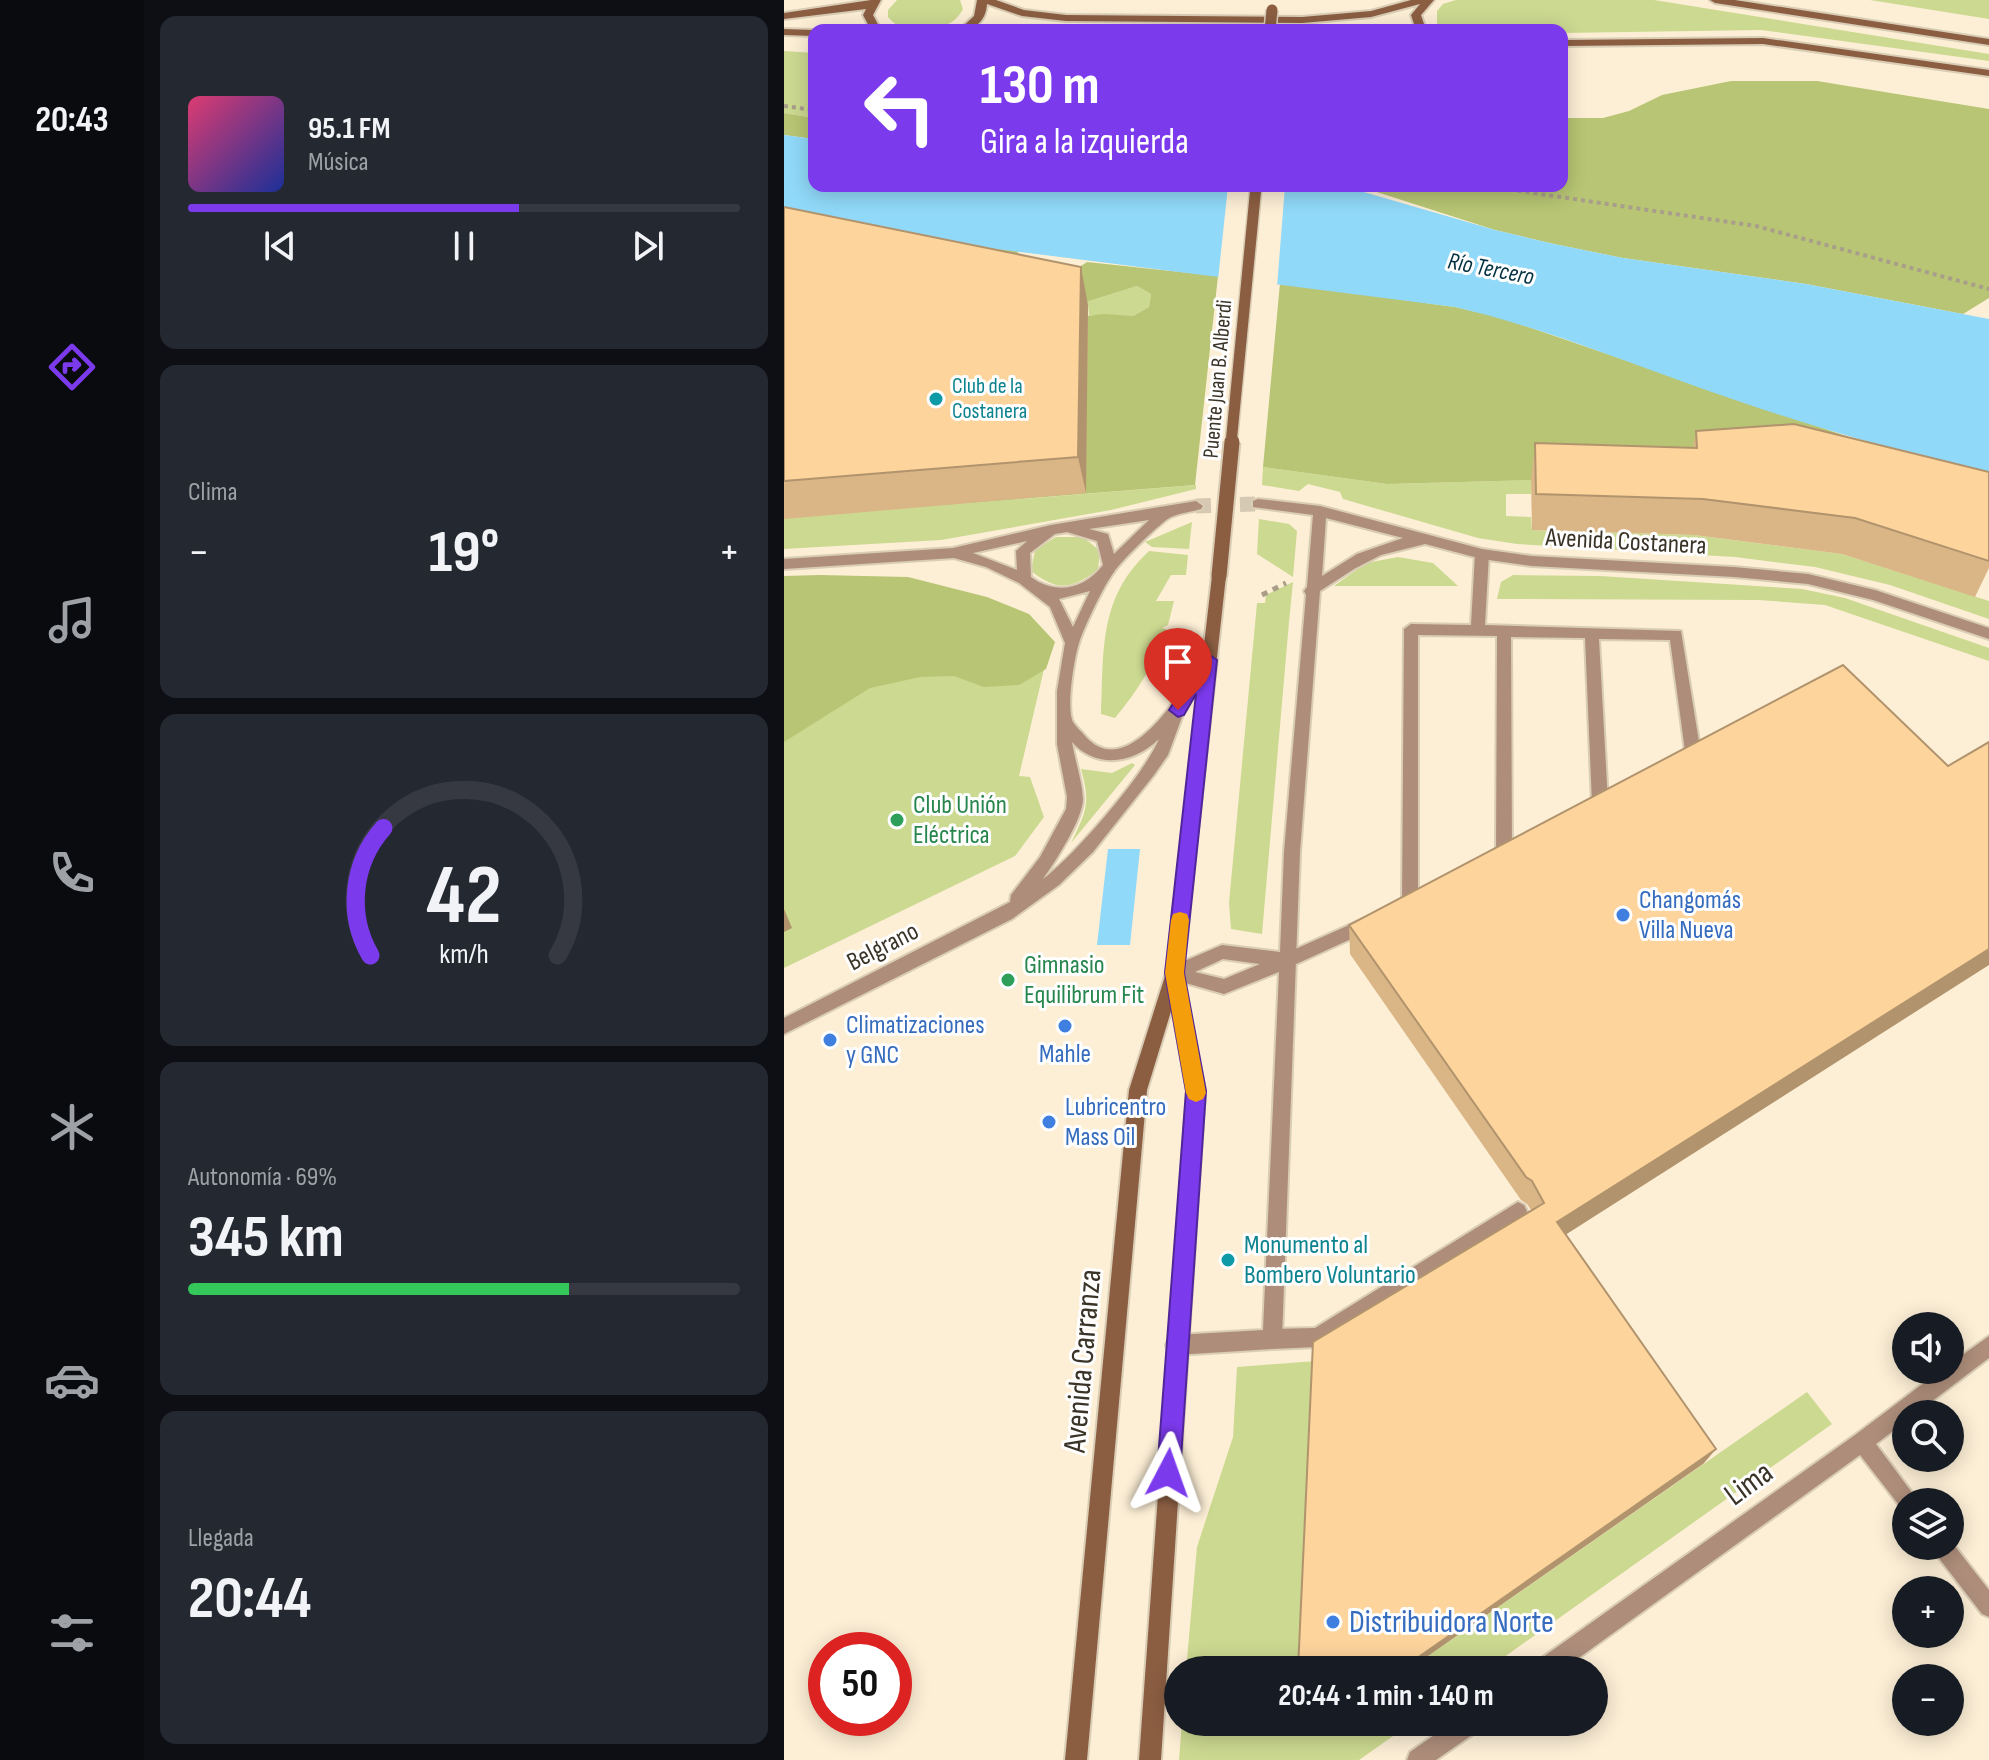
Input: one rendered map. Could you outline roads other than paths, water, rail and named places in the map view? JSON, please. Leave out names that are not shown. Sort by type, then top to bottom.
[{"type":"main road","points":[[972,24],[983,11],[985,0],[1022,13],[1066,18],[1302,20],[1371,14],[1426,0]]},
{"type":"main road","points":[[1419,24],[1416,15],[1426,0]]},
{"type":"main road","points":[[1715,0],[1989,42]]},
{"type":"main road","points":[[784,16],[874,1]]},
{"type":"main road","points":[[873,24],[868,15],[874,1]]},
{"type":"main road","points":[[784,32],[808,33]]},
{"type":"main road","points":[[1568,43],[1763,41],[1989,73]]},
{"type":"main road","name":"Puente Juan B. Alberdi","points":[[1219,576],[1255,192]]},
{"type":"main road","name":"Avenida Carranza","points":[[1076,1760],[1138,1090],[1174,973],[1219,576]]},
{"type":"main road","name":"Avenida Carranza","points":[[1150,1760],[1176,1345],[1196,1091],[1174,973]]},
{"type":"street","name":"Avenida Costanera","points":[[1258,504],[1320,511],[1482,554],[1532,561],[1808,579],[1875,595],[1989,634]]},
{"type":"street","points":[[784,564],[953,553],[1051,530],[1196,506]]},
{"type":"street","points":[[1272,1339],[1292,852],[1311,591],[1320,511]]},
{"type":"street","points":[[1041,591],[1075,593],[1107,571],[1165,513]]},
{"type":"street","points":[[1006,914],[1046,862],[1074,809],[1064,691],[1072,643],[1107,571],[1103,538],[1067,527]]},
{"type":"street","points":[[1024,579],[1023,551],[1051,530]]},
{"type":"street","points":[[1311,591],[1344,567],[1372,552],[1406,542],[1435,540]]},
{"type":"street","points":[[953,553],[990,563],[1041,591],[1056,604],[1072,643]]},
{"type":"street","points":[[1478,630],[1482,554]]},
{"type":"street","points":[[1174,973],[1224,987],[1404,906],[1411,629],[1676,635],[1693,754],[1666,768]]},
{"type":"street","points":[[1504,631],[1504,854]]},
{"type":"street","points":[[1592,633],[1600,803]]},
{"type":"street","points":[[1066,724],[1073,736],[1090,750],[1117,755],[1134,750],[1155,736],[1178,710],[1208,660]]},
{"type":"street","name":"Belgrano","points":[[784,1026],[1006,914],[1053,880],[1087,847],[1160,755],[1178,710]]},
{"type":"street","points":[[1174,973],[1222,952],[1288,960]]},
{"type":"street","points":[[1176,1345],[1317,1337],[1518,1211]]},
{"type":"street","name":"Lima","points":[[1564,1656],[1862,1442],[1989,1346]]},
{"type":"street","points":[[1862,1442],[1898,1488]]},
{"type":"street","points":[[1953,1560],[1989,1607]]},
{"type":"street","points":[[1418,1760],[1451,1736]]},
{"type":"water","name":"Río Tercero","points":[[784,135],[808,138],[808,192],[1364,192],[1554,244],[1623,258],[1806,284],[1989,319],[1989,473],[1802,422],[1545,333],[1455,307],[784,222]]},
{"type":"water","points":[[1108,849],[1140,849],[1130,945],[1097,945]]},
{"type":"tunnel","points":[[1196,506],[1258,504]]},
{"type":"place","name":"Club de la Costanera","points":[[936,399]]},
{"type":"place","name":"Club Unión Eléctrica","points":[[897,820]]},
{"type":"place","name":"Changomás Villa Nueva","points":[[1623,915]]},
{"type":"place","name":"Gimnasio Equilibrum Fit","points":[[1008,980]]},
{"type":"place","name":"Mahle","points":[[1065,1026]]},
{"type":"place","name":"Climatizaciones y GNC","points":[[830,1040]]},
{"type":"place","name":"Lubricentro Mass Oil","points":[[1049,1122]]},
{"type":"place","name":"Monumento al Bombero Voluntario","points":[[1228,1260]]},
{"type":"place","name":"Distribuidora Norte","points":[[1333,1622]]}]
